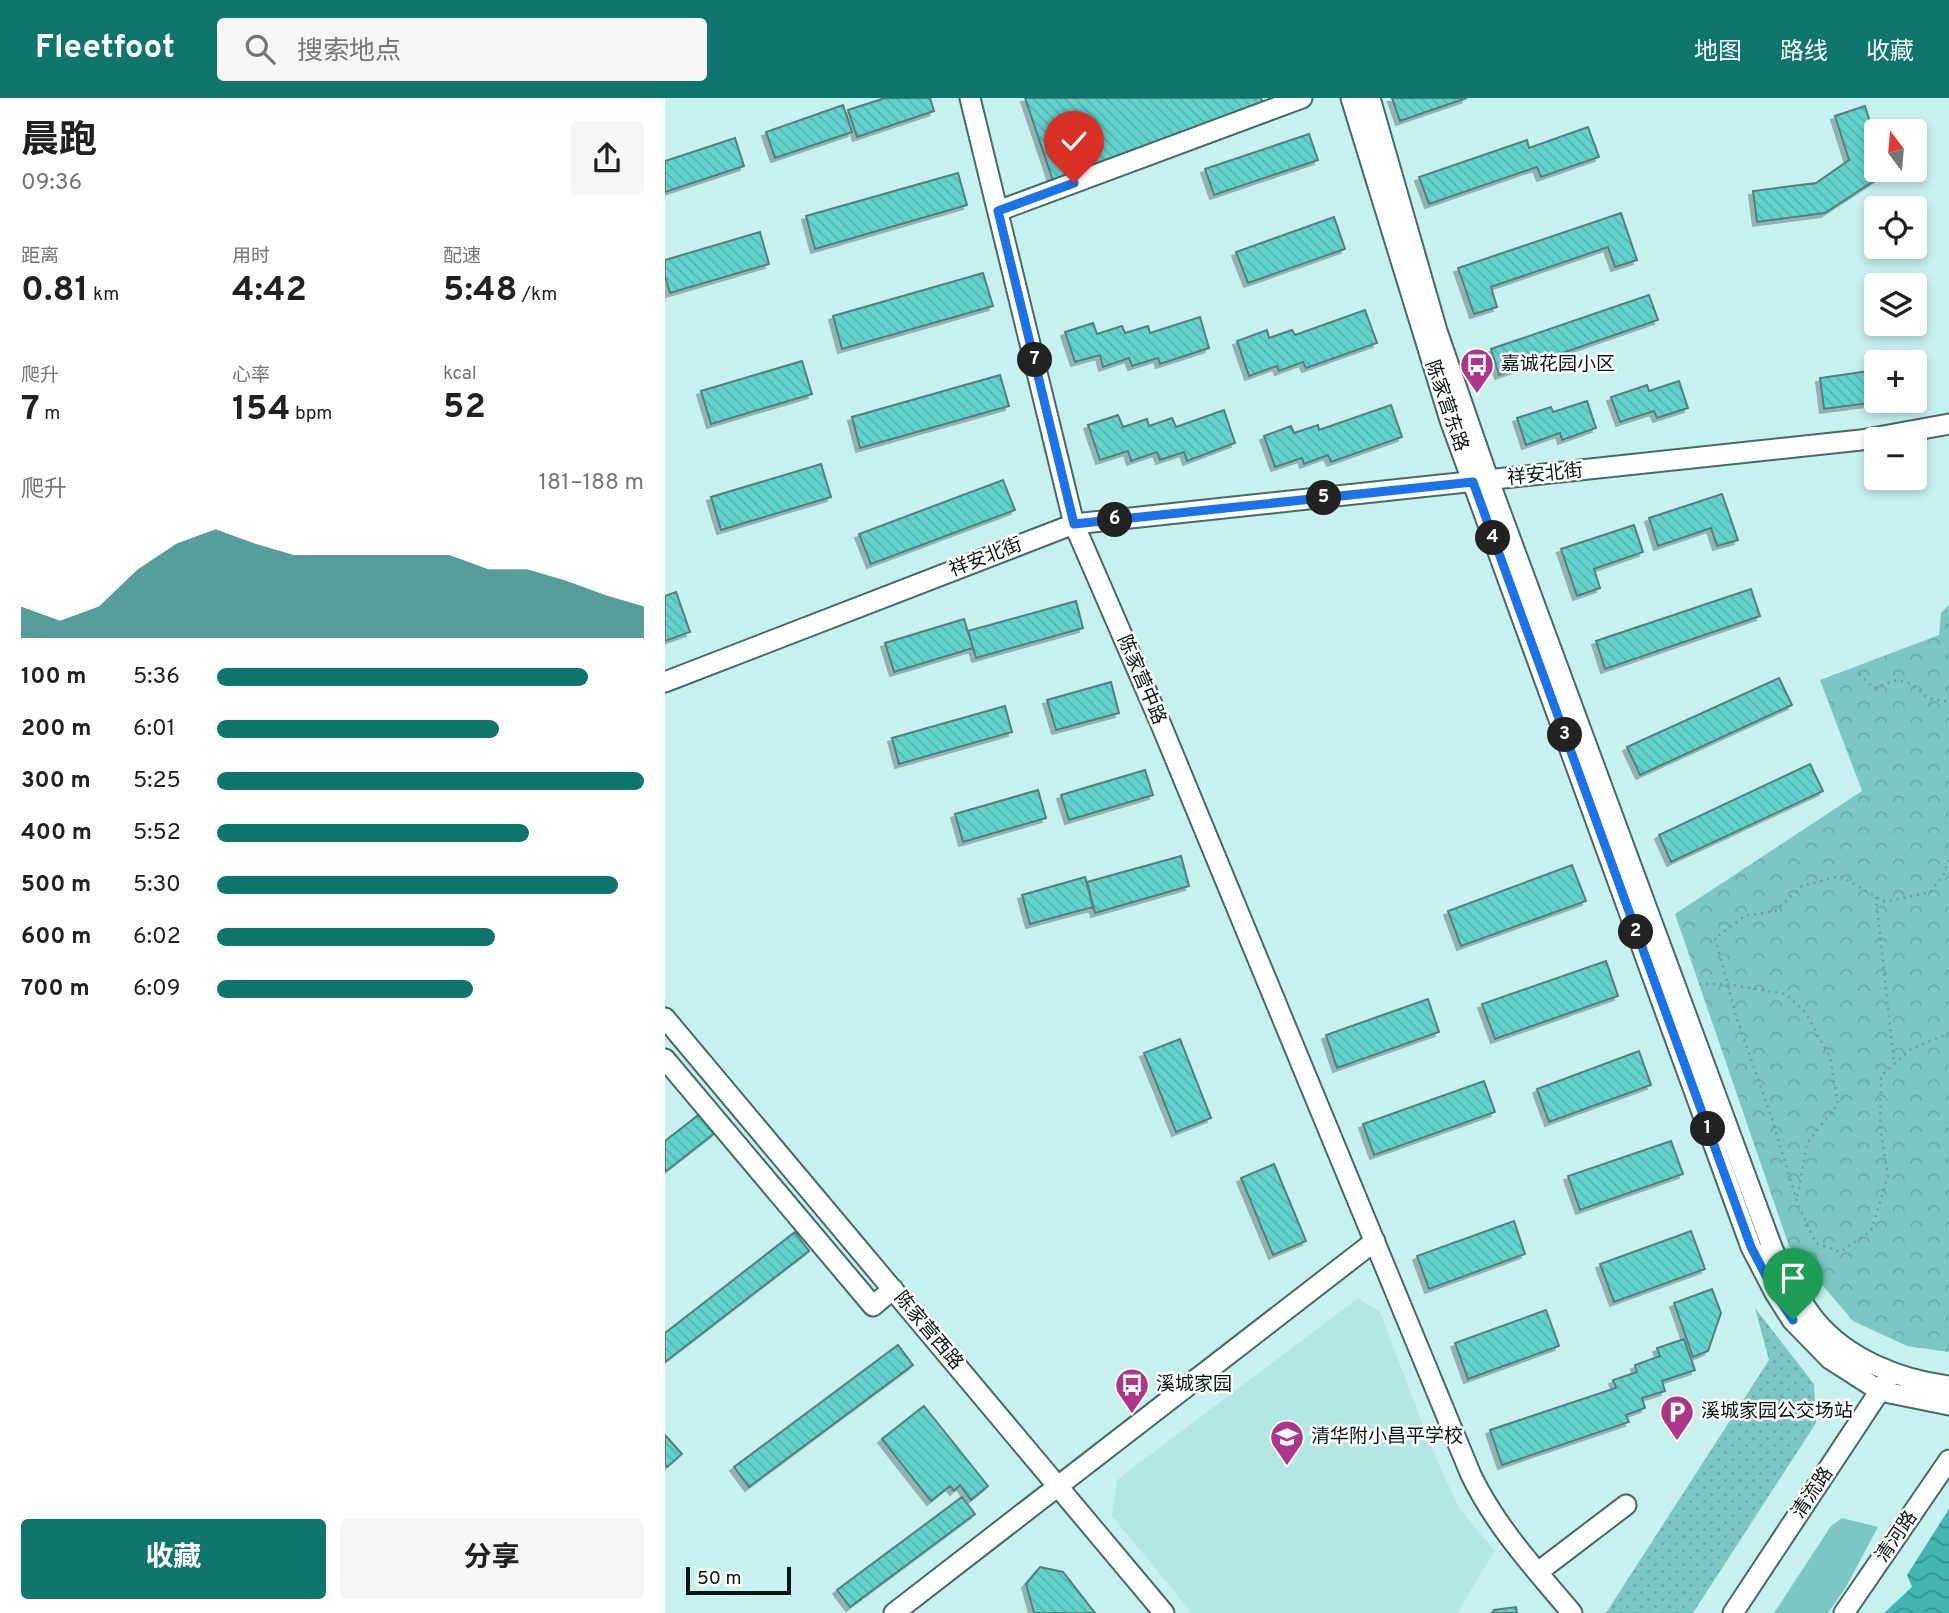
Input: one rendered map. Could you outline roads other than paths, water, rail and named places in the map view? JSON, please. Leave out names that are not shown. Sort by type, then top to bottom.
[{"type":"street","name":"陈家营中路","points":[[970,98],[1074,524],[1485,1502],[1501,1528],[1572,1613]]},
{"type":"street","points":[[998,211],[1301,98]]},
{"type":"street","name":"陈家营东路","points":[[1351,98],[1419,326],[1481,481],[1773,1250],[1814,1320],[1831,1337],[1851,1352],[1922,1383],[1949,1398]]},
{"type":"street","name":"陈家营东路","points":[[1370,98],[1481,481],[1751,1247],[1775,1293],[1793,1320],[1830,1359],[1880,1391],[1949,1398]]},
{"type":"street","name":"祥安北街","points":[[665,682],[1074,524],[1861,440],[1949,424]]},
{"type":"street","name":"陈家营西路","points":[[665,1018],[1164,1613]]},
{"type":"street","points":[[665,1059],[873,1306],[893,1289]]},
{"type":"street","points":[[894,1613],[1375,1241]]},
{"type":"street","name":"清流路","points":[[1733,1613],[1892,1372]]},
{"type":"street","name":"清河路","points":[[1844,1613],[1949,1460]]},
{"type":"street","points":[[1538,1572],[1626,1505]]},
{"type":"water","points":[[1949,1509],[1949,1613],[1884,1613],[1912,1587],[1907,1575]]},
{"type":"place","name":"嘉诚花园小区","points":[[1477,395]]},
{"type":"place","name":"溪城家园","points":[[1132,1415]]},
{"type":"place","name":"溪城家园公交场站","points":[[1677,1442]]},
{"type":"place","name":"清华附小昌平学校","points":[[1287,1467]]}]
